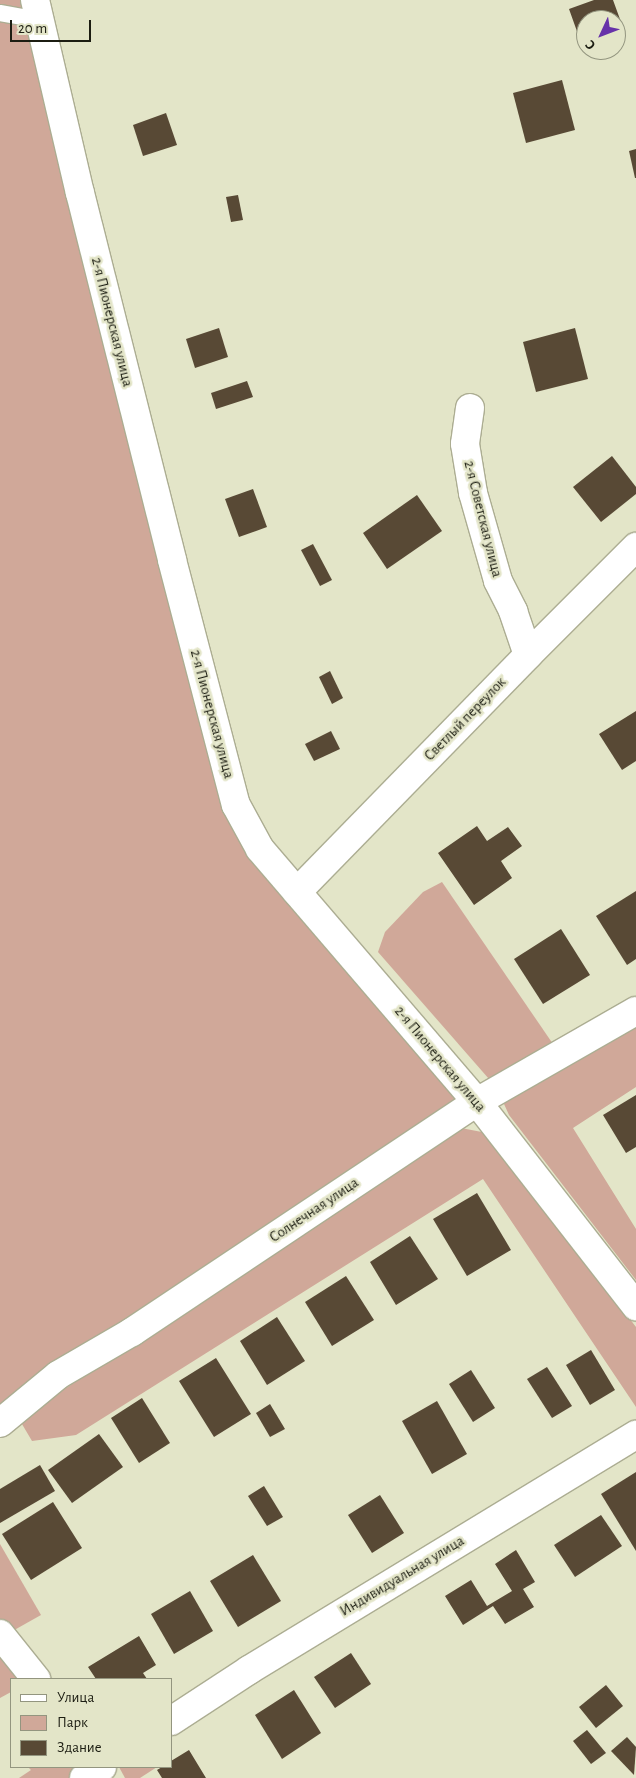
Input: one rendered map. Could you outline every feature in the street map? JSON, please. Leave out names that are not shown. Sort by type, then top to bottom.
[{"type":"street","name":"2-я Пионерская улица","points":[[37,10],[172,560],[236,805],[260,849],[477,1102],[636,1306]]},
{"type":"street","name":"2-я Советская улица","points":[[470,408],[465,444],[473,493],[498,581],[513,611],[528,655]]},
{"type":"street","name":"Светлый переулок","points":[[297,892],[636,547]]},
{"type":"street","name":"Солнечная улица","points":[[0,1423],[58,1375],[132,1332],[477,1102],[636,1011]]},
{"type":"street","name":"Индивидуальная улица","points":[[172,1720],[249,1670],[636,1435]]},
{"type":"street","points":[[0,1634],[35,1678]]},
{"type":"street","points":[[84,1778],[100,1768]]},
{"type":"lane","points":[[0,12],[37,10]]},
{"type":"green space","points":[[0,0],[35,0],[236,805],[477,1102],[0,1423]]},
{"type":"green space","points":[[442,882],[553,1044],[489,1079],[378,952],[385,932],[423,892]]},
{"type":"green space","points":[[636,1025],[636,1087],[573,1128],[636,1229],[636,1280],[509,1115],[504,1104],[510,1097]]},
{"type":"green space","points":[[461,1128],[487,1133],[636,1327],[636,1407],[483,1179],[76,1435],[32,1441],[19,1419]]},
{"type":"green space","points":[[0,1544],[41,1615],[9,1633],[0,1622]]},
{"type":"green space","points":[[0,1651],[23,1678],[10,1678],[10,1693],[0,1698]]},
{"type":"green space","points":[[29,1768],[82,1768],[70,1778],[19,1778],[31,1770]]},
{"type":"green space","points":[[120,1768],[155,1768],[140,1778],[125,1778]]},
{"type":"building","points":[[594,0],[613,0],[617,10],[576,10],[576,29],[569,9]]},
{"type":"building","points":[[562,80],[575,130],[526,143],[513,93]]},
{"type":"building","points":[[166,113],[177,145],[143,156],[133,125]]},
{"type":"building","points":[[636,149],[636,178],[635,178],[629,151]]},
{"type":"building","points":[[238,195],[243,220],[231,222],[226,197]]},
{"type":"building","points":[[219,328],[228,357],[195,368],[186,339]]},
{"type":"building","points":[[575,328],[588,379],[536,392],[523,342]]},
{"type":"building","points":[[247,381],[253,397],[216,409],[211,393]]},
{"type":"building","points":[[612,456],[636,487],[636,494],[601,522],[573,487]]},
{"type":"building","points":[[253,489],[267,527],[239,537],[225,499]]},
{"type":"building","points":[[417,495],[442,531],[387,569],[363,533]]},
{"type":"building","points":[[313,544],[332,580],[320,586],[301,550]]},
{"type":"building","points":[[330,671],[343,698],[332,704],[319,677]]},
{"type":"building","points":[[636,711],[636,761],[622,770],[599,734]]},
{"type":"building","points":[[331,731],[340,749],[314,761],[305,744]]},
{"type":"building","points":[[477,826],[487,841],[508,827],[522,846],[501,861],[512,878],[474,905],[438,853]]},
{"type":"building","points":[[636,891],[636,959],[627,965],[596,916]]},
{"type":"building","points":[[561,929],[590,975],[543,1004],[514,959]]},
{"type":"building","points":[[636,1095],[636,1147],[626,1153],[603,1115]]},
{"type":"building","points":[[477,1193],[511,1250],[467,1276],[433,1219]]},
{"type":"building","points":[[410,1236],[438,1279],[396,1305],[370,1262]]},
{"type":"building","points":[[346,1276],[374,1320],[332,1346],[305,1302]]},
{"type":"building","points":[[277,1317],[305,1361],[267,1385],[240,1341]]},
{"type":"building","points":[[591,1350],[615,1390],[590,1405],[566,1365]]},
{"type":"building","points":[[216,1358],[251,1414],[214,1437],[179,1381]]},
{"type":"building","points":[[547,1367],[572,1406],[552,1418],[527,1379]]},
{"type":"building","points":[[471,1370],[495,1408],[473,1422],[449,1384]]},
{"type":"building","points":[[142,1398],[170,1443],[139,1463],[111,1418]]},
{"type":"building","points":[[437,1401],[467,1454],[432,1474],[402,1421]]},
{"type":"building","points":[[270,1404],[285,1429],[270,1437],[256,1413]]},
{"type":"building","points":[[99,1434],[123,1467],[72,1503],[48,1470]]},
{"type":"building","points":[[40,1465],[55,1491],[0,1523],[0,1489]]},
{"type":"building","points":[[636,1472],[636,1551],[601,1494]]},
{"type":"building","points":[[264,1486],[283,1517],[267,1526],[248,1496]]},
{"type":"building","points":[[380,1495],[404,1533],[372,1553],[348,1515]]},
{"type":"building","points":[[53,1502],[82,1548],[31,1580],[2,1534]]},
{"type":"building","points":[[601,1515],[622,1546],[575,1577],[554,1545]]},
{"type":"building","points":[[516,1550],[535,1582],[523,1589],[534,1607],[505,1624],[493,1606],[463,1625],[445,1596],[471,1580],[487,1606],[512,1591],[495,1564]]},
{"type":"building","points":[[253,1555],[281,1601],[238,1627],[210,1581]]},
{"type":"building","points":[[190,1591],[213,1631],[174,1654],[151,1614]]},
{"type":"building","points":[[139,1636],[156,1665],[143,1673],[146,1678],[95,1678],[88,1667]]},
{"type":"building","points":[[351,1653],[371,1684],[335,1708],[314,1677]]},
{"type":"building","points":[[606,1685],[623,1706],[596,1728],[579,1707]]},
{"type":"building","points":[[294,1690],[321,1733],[282,1759],[255,1715]]},
{"type":"building","points":[[587,1730],[606,1753],[591,1764],[573,1741]]},
{"type":"building","points":[[627,1737],[636,1747],[634,1775],[611,1751]]},
{"type":"building","points":[[189,1750],[206,1778],[162,1778],[157,1770],[160,1768],[172,1768],[172,1760]]}]
